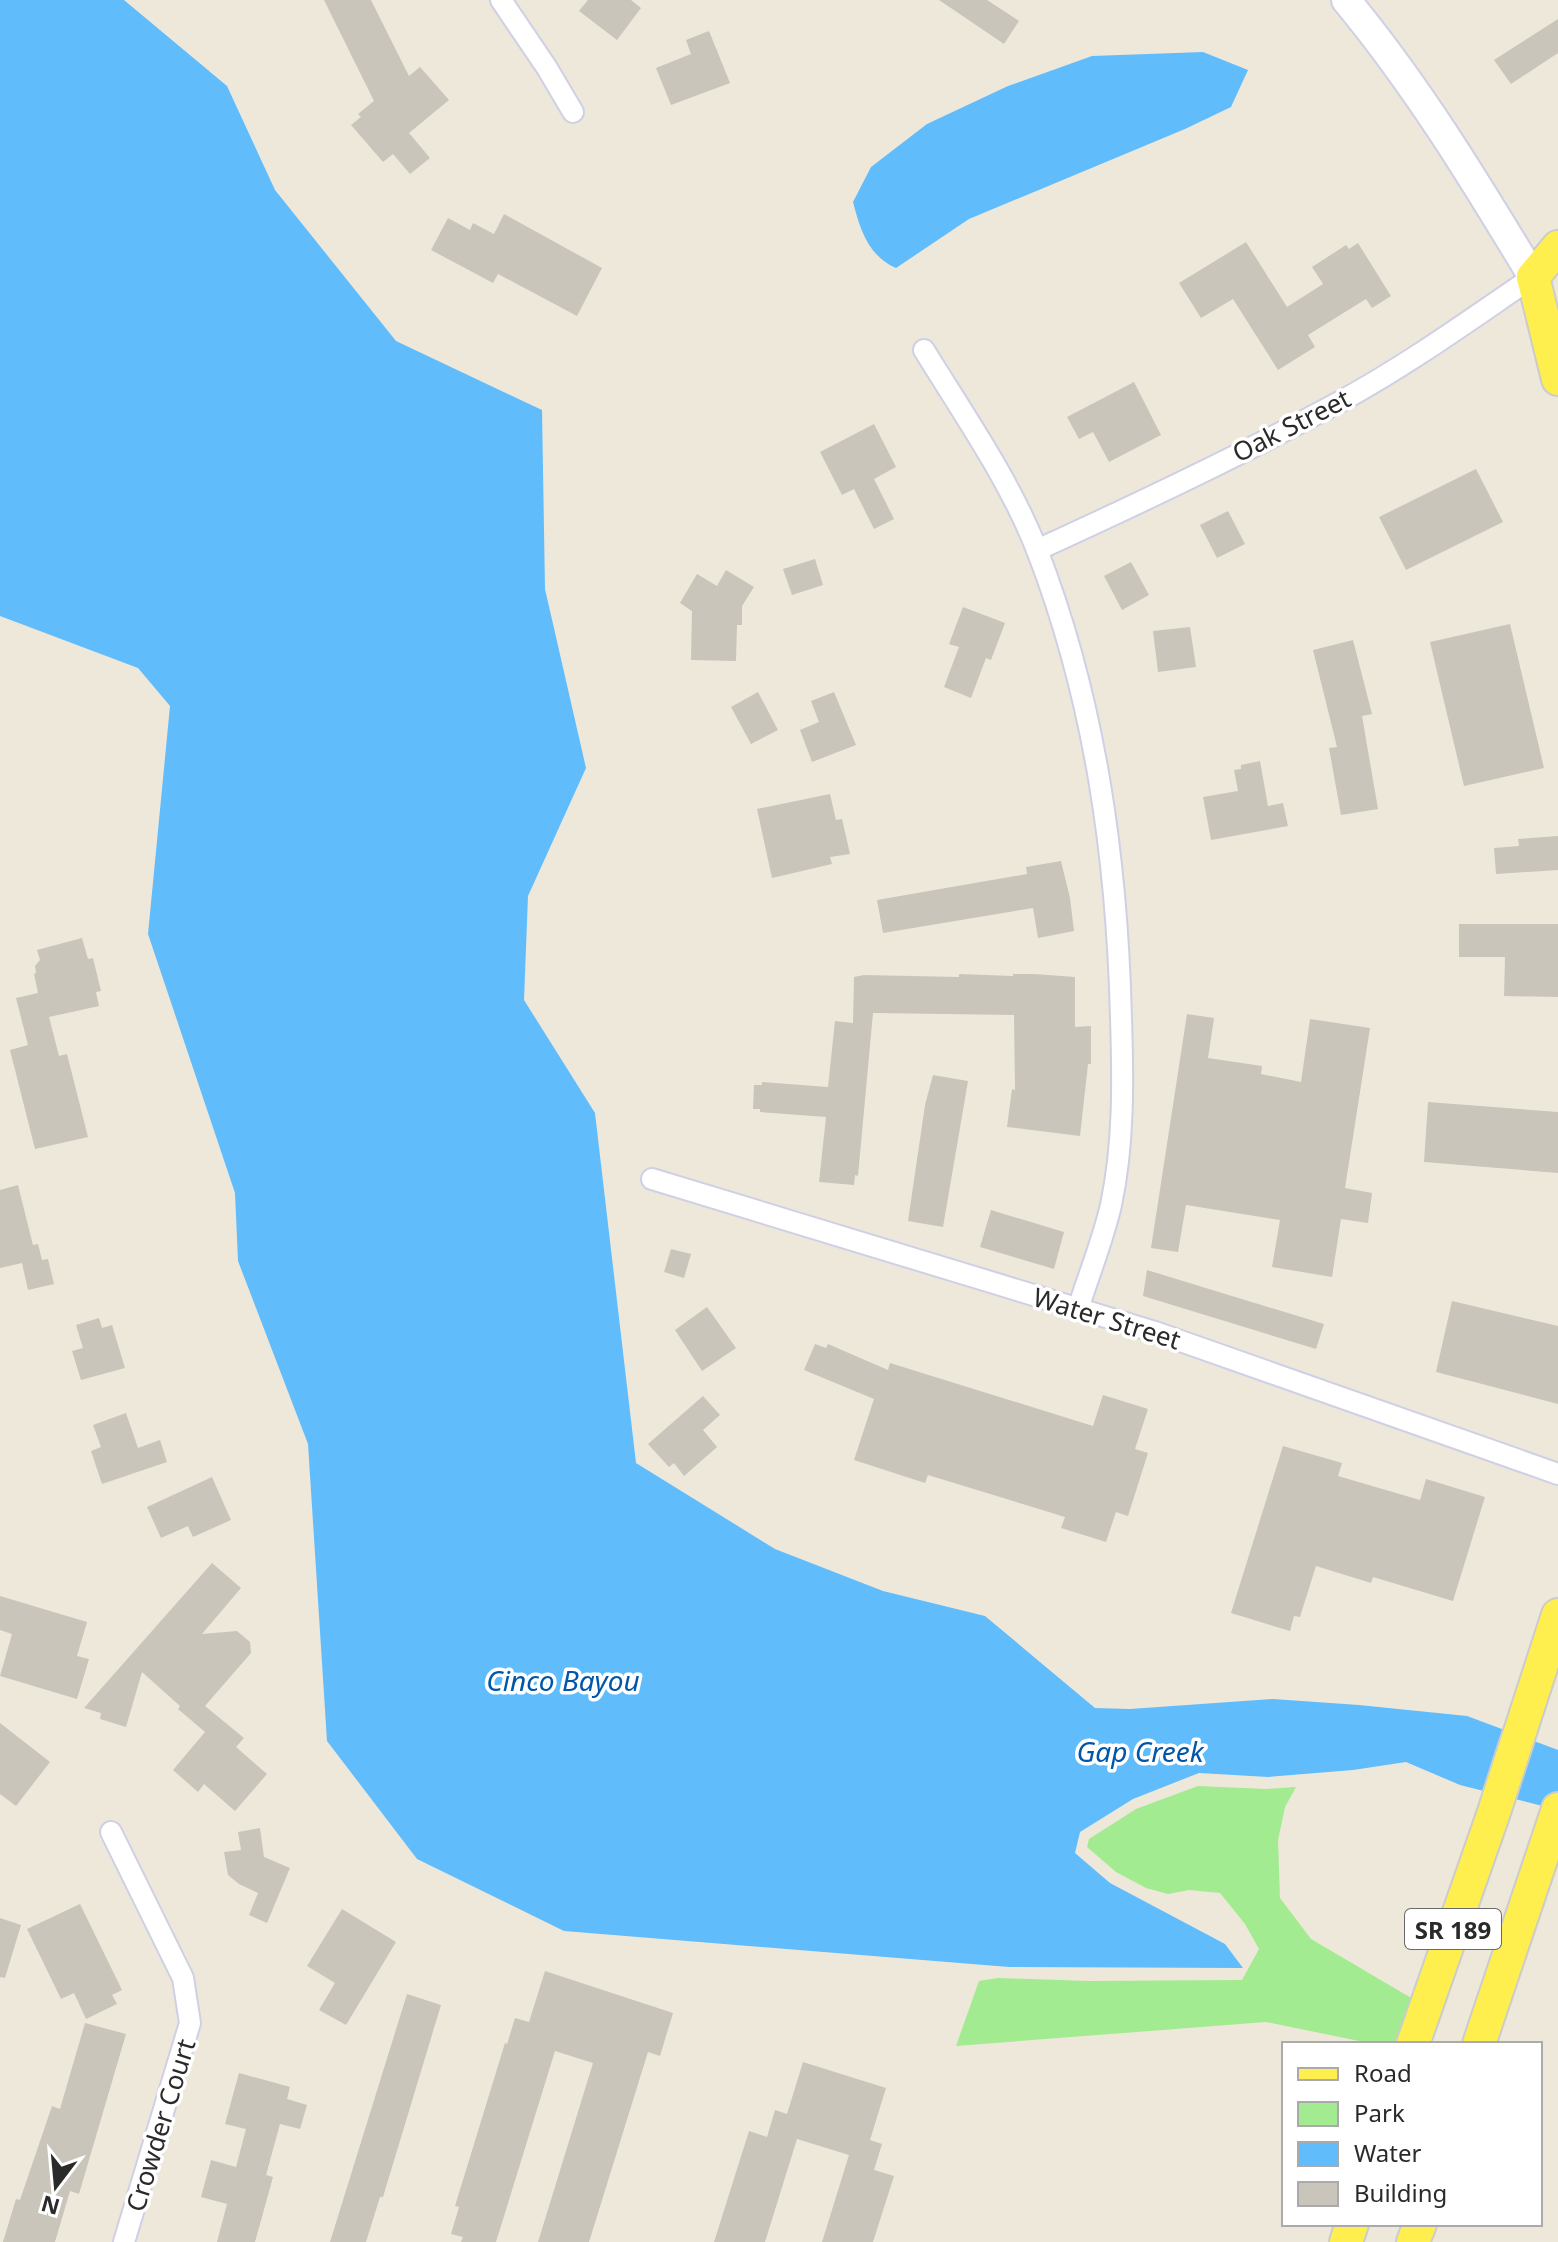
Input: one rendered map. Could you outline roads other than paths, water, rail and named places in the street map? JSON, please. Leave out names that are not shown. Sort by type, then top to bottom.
[{"type":"main road","points":[[1346,0],[1381,42],[1546,276],[1558,315]]},
{"type":"main road","points":[[1558,247],[1546,276],[1558,379]]},
{"type":"main road","name":"SR 189","points":[[1414,2042],[1493,1815],[1558,1615]]},
{"type":"main road","name":"SR 189","points":[[1480,2042],[1554,1821]]},
{"type":"street","points":[[501,0],[573,112]]},
{"type":"street","name":"Oak Street","points":[[1037,550],[1134,506],[1344,399],[1546,276]]},
{"type":"street","points":[[924,350],[1013,499],[1037,550],[1091,729],[1108,829],[1120,953],[1123,1077],[1118,1162],[1111,1206],[1078,1309]]},
{"type":"street","name":"Water Street","points":[[652,1179],[1179,1340],[1558,1474]]},
{"type":"street","name":"Crowder Court","points":[[111,1832],[183,1978],[190,2023],[183,2055],[124,2242]]},
{"type":"water","name":"Cinco Bayou","points":[[0,0],[124,0],[227,86],[275,190],[396,341],[542,410],[545,589],[586,768],[528,896],[524,1000],[595,1113],[636,1463],[775,1549],[883,1591],[985,1616],[1095,1708],[1130,1709],[1273,1699],[1467,1716],[1558,1750],[1558,1810],[1460,1785],[1406,1762],[1268,1777],[1199,1773],[1133,1799],[1080,1832],[1075,1853],[1110,1883],[1225,1944],[1243,1968],[1009,1967],[564,1931],[417,1859],[327,1741],[308,1444],[238,1261],[235,1193],[148,934],[170,706],[138,668],[0,616]]},
{"type":"water","points":[[1203,52],[1248,70],[1231,107],[969,219],[896,268],[878,256],[867,241],[853,202],[871,167],[927,124],[1008,86],[1092,56]]},
{"type":"water label","name":"Gap Creek","points":[[1140,1751]]}]
